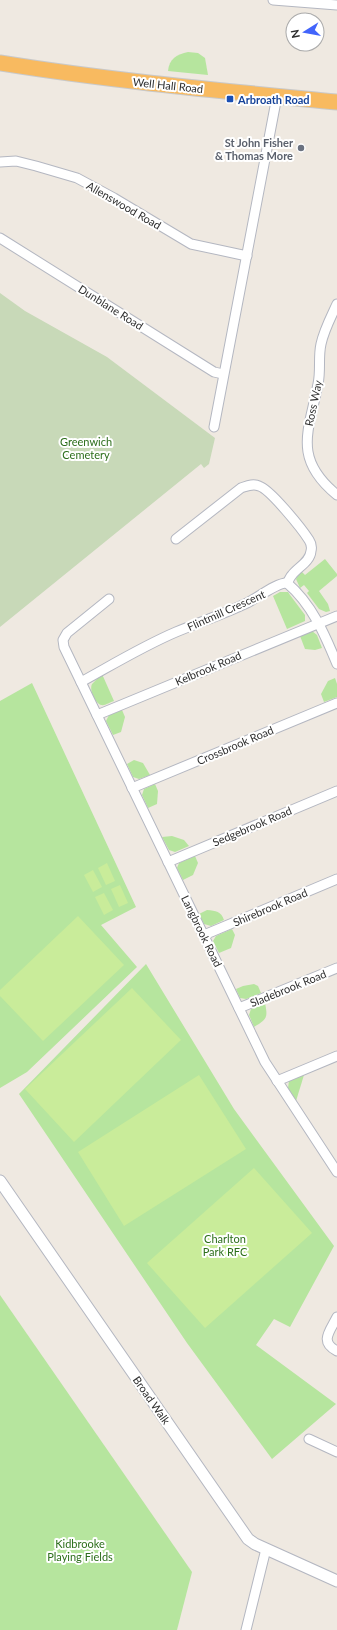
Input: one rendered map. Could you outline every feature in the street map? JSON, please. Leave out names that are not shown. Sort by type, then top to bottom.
[{"type":"highway","name":"Well Hall Road","points":[[0,63],[76,75],[337,102]]},
{"type":"street","points":[[273,0],[337,4]]},
{"type":"street","points":[[214,427],[223,374],[278,96]]},
{"type":"street","name":"Allenswood Road","points":[[0,162],[16,161],[76,178],[114,198],[190,244],[247,256]]},
{"type":"street","name":"Dunblane Road","points":[[0,238],[214,372],[223,374]]},
{"type":"street","name":"Ross Way","points":[[337,304],[320,345],[318,381],[308,424],[307,438],[308,454],[313,467],[319,478],[337,495]]},
{"type":"street","points":[[176,539],[241,488],[249,485],[257,485],[264,488],[309,540],[312,547],[311,554],[308,559],[292,574],[287,583],[295,590],[319,622],[337,664]]},
{"type":"street","name":"Flintmill Crescent","points":[[81,682],[169,635],[248,603],[278,584],[283,582],[287,583]]},
{"type":"street","points":[[81,682],[64,647],[63,640],[67,633],[109,598]]},
{"type":"street","name":"Kelbrook Road","points":[[97,715],[319,622],[337,616]]},
{"type":"street","name":"Langbrook Road","points":[[81,682],[266,1062],[337,1172]]},
{"type":"street","name":"Crossbrook Road","points":[[132,788],[337,703]]},
{"type":"street","name":"Sedgebrook Road","points":[[168,862],[337,791]]},
{"type":"street","name":"Shirebrook Road","points":[[204,935],[337,879]]},
{"type":"street","name":"Sladebrook Road","points":[[239,1008],[337,968]]},
{"type":"street","points":[[277,1081],[337,1056]]},
{"type":"street","name":"Broad Walk","points":[[0,1181],[246,1535],[255,1544],[337,1581]]},
{"type":"street","points":[[337,1317],[327,1336],[327,1342],[329,1347],[337,1351]]},
{"type":"street","points":[[309,1439],[337,1452]]},
{"type":"street","points":[[246,1630],[266,1549]]},
{"type":"green space","points":[[188,52],[198,53],[205,58],[208,75],[168,71],[170,63],[174,58],[180,54]]},
{"type":"green space","name":"Greenwich Cemetery","points":[[0,293],[25,311],[107,357],[215,438],[209,464],[204,468],[201,464],[0,627]]},
{"type":"green space","points":[[325,559],[337,574],[337,576],[319,591],[328,604],[330,611],[326,612],[319,609],[307,593],[309,591],[304,585],[300,588],[296,579],[301,571],[305,575]]},
{"type":"green space","points":[[280,592],[288,592],[305,615],[305,621],[287,629],[273,596]]},
{"type":"green space","points":[[312,631],[317,635],[322,648],[315,650],[305,649],[300,636]]},
{"type":"green space","points":[[102,674],[114,701],[101,705],[95,699],[91,687],[97,679],[96,677]]},
{"type":"green space","points":[[335,678],[337,684],[337,697],[324,702],[321,694],[328,681]]},
{"type":"green space","points":[[32,683],[136,907],[101,925],[137,967],[27,1072],[0,1088],[0,701]]},
{"type":"green space","points":[[122,710],[125,717],[121,732],[113,735],[106,721],[109,715]]},
{"type":"green space","points":[[134,760],[143,763],[150,775],[139,779],[133,777],[127,764]]},
{"type":"green space","points":[[155,784],[158,791],[157,804],[148,808],[142,795],[144,789]]},
{"type":"green space","points":[[172,836],[184,840],[189,846],[175,852],[169,850],[162,837]]},
{"type":"green space","points":[[195,856],[198,863],[193,875],[183,880],[177,868],[179,863]]},
{"type":"green space","points":[[107,863],[115,881],[106,885],[98,868]]},
{"type":"green space","points":[[93,870],[102,887],[93,892],[84,875]]},
{"type":"green space","points":[[120,885],[128,903],[119,907],[111,889]]},
{"type":"green space","points":[[104,893],[113,910],[104,915],[95,897]]},
{"type":"green space","points":[[207,910],[218,912],[224,920],[211,926],[204,924],[199,914]]},
{"type":"green space","points":[[78,916],[124,965],[43,1041],[0,996],[0,990]]},
{"type":"green space","points":[[232,929],[235,935],[231,948],[219,953],[213,941],[216,936]]},
{"type":"green space","name":"Charlton Park RFC","points":[[146,964],[234,1109],[334,1246],[290,1327],[274,1319],[256,1345],[336,1404],[272,1459],[187,1343],[19,1094]]},
{"type":"green space","points":[[254,984],[258,986],[261,993],[246,999],[240,998],[236,989]]},
{"type":"green space","points":[[132,988],[181,1040],[74,1142],[25,1089]]},
{"type":"green space","points":[[265,1003],[266,1018],[254,1027],[249,1015],[251,1009]]},
{"type":"green space","points":[[199,1075],[246,1149],[124,1226],[78,1152]]},
{"type":"green space","points":[[304,1075],[296,1101],[288,1088],[289,1081]]},
{"type":"green space","points":[[254,1168],[312,1233],[205,1328],[147,1263]]},
{"type":"green space","name":"Kidbrooke Playing Fields","points":[[0,1295],[192,1572],[177,1630],[0,1630]]},
{"type":"place","name":"Arbroath Road","points":[[230,99]]},
{"type":"place","name":"St John Fisher & Thomas More","points":[[301,148]]}]
